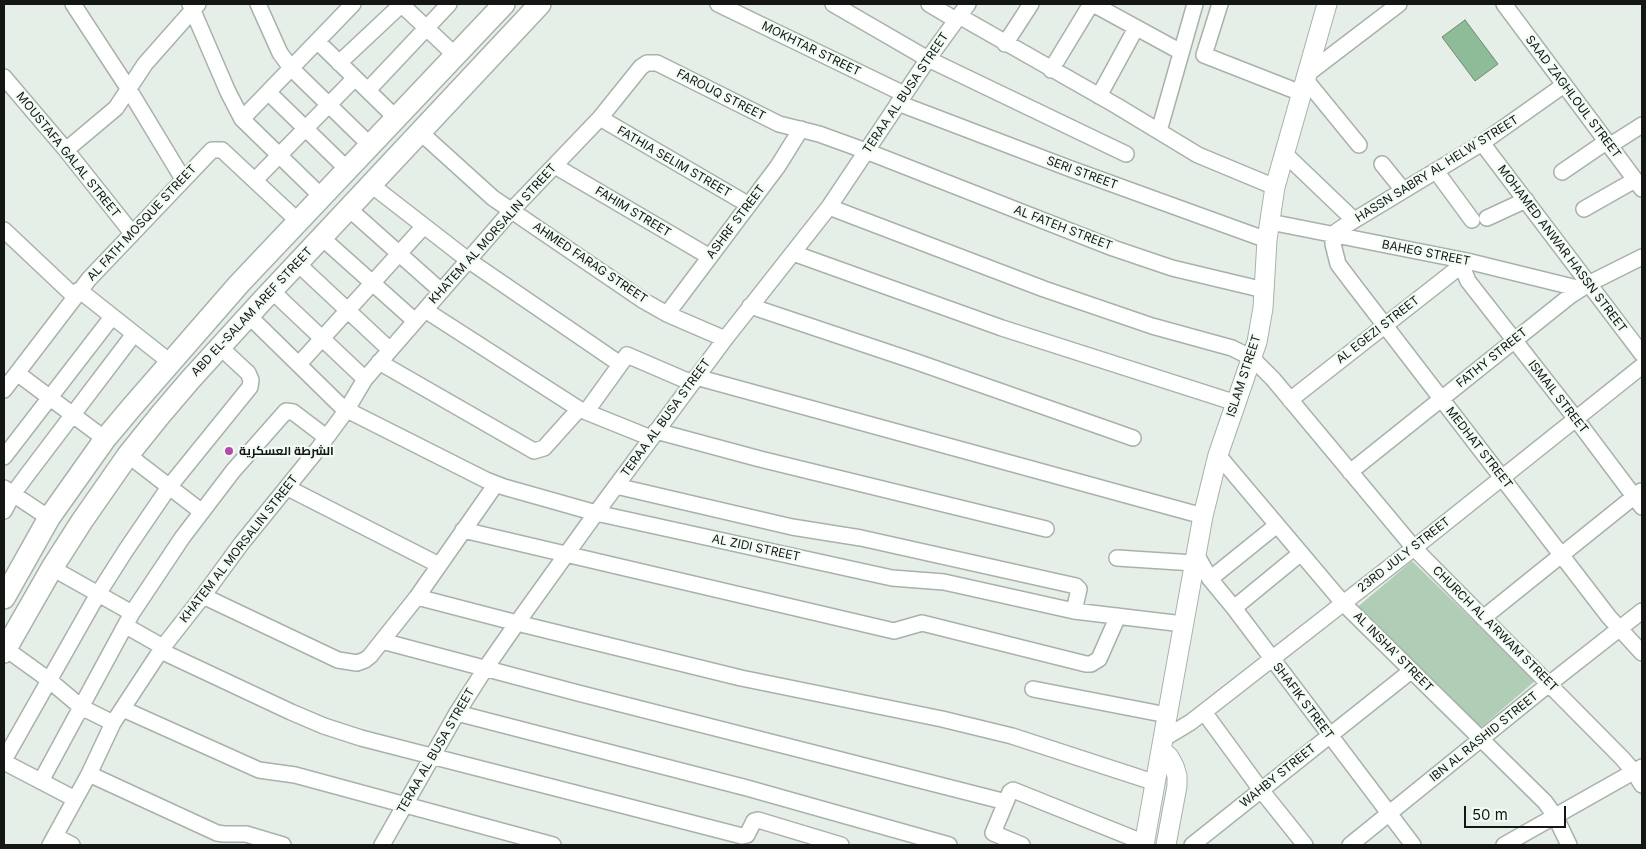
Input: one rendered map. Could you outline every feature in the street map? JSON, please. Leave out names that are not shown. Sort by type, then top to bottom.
[{"type":"main road","points":[[4,598],[49,518],[105,439],[239,284],[504,4]]},
{"type":"main road","name":"ABD EL-SALAM AREF STREET","points":[[5,650],[52,568],[128,454],[190,380],[260,303],[540,4]]},
{"type":"main road","points":[[268,253],[270,263],[274,268],[283,272],[293,268]]},
{"type":"main road","points":[[239,284],[254,288],[260,297],[260,303]]},
{"type":"street","points":[[73,4],[128,88],[183,179]]},
{"type":"street","points":[[258,4],[280,53],[291,68],[370,145]]},
{"type":"street","points":[[339,64],[401,4],[455,55]]},
{"type":"street","points":[[368,90],[449,4]]},
{"type":"street","name":"MOKHTAR STREET","points":[[718,4],[901,98]]},
{"type":"street","points":[[833,4],[928,59],[1126,154]]},
{"type":"street","points":[[929,4],[1099,96],[1210,161],[1275,187]]},
{"type":"street","name":"TERAA AL BUSA STREET","points":[[382,845],[457,713],[517,623],[694,380],[829,207],[901,98],[968,4]]},
{"type":"street","points":[[1005,44],[1031,4]]},
{"type":"street","points":[[1051,70],[1092,4],[1182,52]]},
{"type":"street","points":[[1159,131],[1195,4]]},
{"type":"street","points":[[1220,4],[1204,55],[1304,83],[1359,144]]},
{"type":"street","name":"ISLAM STREET","points":[[1145,844],[1203,516],[1218,455],[1252,358],[1260,325],[1268,231],[1275,187],[1327,4]]},
{"type":"street","name":"SAAD ZAGHLOUL STREET","points":[[1504,4],[1639,184]]},
{"type":"street","points":[[66,150],[116,108],[145,64],[194,6],[228,92],[242,119],[321,196]]},
{"type":"street","points":[[1304,83],[1393,6]]},
{"type":"street","points":[[242,119],[317,41],[345,7]]},
{"type":"street","points":[[1099,96],[1136,28]]},
{"type":"street","points":[[317,41],[396,118]]},
{"type":"street","name":"FAROUQ STREET","points":[[600,118],[641,67],[647,63],[654,62],[786,126],[802,129],[866,151]]},
{"type":"street","name":"MOUSTAFA GALAL STREET","points":[[4,77],[66,150],[132,233]]},
{"type":"street","points":[[255,180],[355,78]]},
{"type":"street","name":"HASSN SABRY AL HELW STREET","points":[[1333,234],[1482,143],[1564,85]]},
{"type":"street","points":[[268,92],[347,169]]},
{"type":"street","name":"SERI STREET","points":[[901,98],[1071,169],[1268,231]]},
{"type":"street","name":"KHATEM AL MORSALIN STREET","points":[[52,841],[89,774],[113,723],[162,649],[241,544],[288,488],[346,411],[365,379],[512,211],[600,118]]},
{"type":"street","name":"FATHIA SELIM STREET","points":[[600,118],[749,205]]},
{"type":"street","points":[[1562,172],[1642,125]]},
{"type":"street","name":"ASHRF STREET","points":[[667,314],[749,205],[802,129]]},
{"type":"street","name":"AHMED FARAG STREET","points":[[420,132],[485,191],[644,301],[667,314],[725,339]]},
{"type":"street","name":"MOHAMED ANWAR HASSN STREET","points":[[1482,143],[1526,200],[1585,286],[1642,354]]},
{"type":"street","name":"AL FATH MOSQUE STREET","points":[[4,390],[77,293],[209,152],[219,148],[225,152],[298,222]]},
{"type":"street","name":"AL FATEH STREET","points":[[866,151],[1142,258],[1202,276],[1264,290]]},
{"type":"street","points":[[1284,153],[1354,220]]},
{"type":"street","points":[[1382,164],[1404,190]]},
{"type":"street","name":"FAHIM STREET","points":[[555,166],[710,257]]},
{"type":"street","points":[[1436,171],[1472,220]]},
{"type":"street","points":[[370,184],[468,260],[620,364]]},
{"type":"street","points":[[1584,209],[1639,184]]},
{"type":"street","points":[[1488,218],[1526,200]]},
{"type":"street","name":"CHURCH AL A'RWAM STREET","points":[[829,207],[1044,289],[1152,326],[1232,348],[1252,358],[1269,375],[1414,548],[1640,774]]},
{"type":"street","points":[[348,208],[442,291]]},
{"type":"street","points":[[299,364],[424,226]]},
{"type":"street","points":[[4,230],[77,293],[112,317],[170,362]]},
{"type":"street","name":"BAHEG STREET","points":[[1268,231],[1333,234],[1585,286]]},
{"type":"street","name":"MEDHAT STREET","points":[[1333,234],[1338,264],[1561,555],[1620,630],[1642,652]]},
{"type":"street","points":[[321,237],[415,321]]},
{"type":"street","points":[[793,253],[1002,328],[1236,403]]},
{"type":"street","name":"FATHY STREET","points":[[1350,472],[1514,340],[1585,286],[1642,257]]},
{"type":"street","name":"AL EGEZI STREET","points":[[1290,400],[1467,261]]},
{"type":"street","name":"ISMAIL STREET","points":[[1467,261],[1464,271],[1468,281],[1640,498]]},
{"type":"street","points":[[293,268],[348,310],[390,350]]},
{"type":"street","points":[[260,303],[322,338],[365,379]]},
{"type":"street","points":[[260,303],[299,364],[346,411]]},
{"type":"street","points":[[750,306],[1133,438]]},
{"type":"street","points":[[425,310],[583,411],[653,435],[760,459],[1046,529]]},
{"type":"street","points":[[4,457],[112,317]]},
{"type":"street","points":[[4,511],[8,491],[73,414],[134,334]]},
{"type":"street","points":[[75,799],[4,761],[98,594],[126,550],[169,487],[250,388],[251,380],[248,373],[220,347]]},
{"type":"street","points":[[379,362],[534,451],[544,448],[583,411],[627,355],[694,380],[1203,516]]},
{"type":"street","name":"23RD JULY STREET","points":[[1162,744],[1414,548],[1642,366]]},
{"type":"street","points":[[17,373],[105,439]]},
{"type":"street","name":"AL ZIDI STREET","points":[[346,411],[496,484],[596,513],[892,578],[944,582],[1074,611],[1183,624]]},
{"type":"street","points":[[41,781],[129,620],[182,538],[233,471],[284,413],[293,412],[326,437]]},
{"type":"street","points":[[128,454],[202,512]]},
{"type":"street","name":"AL INSHA' STREET","points":[[1218,455],[1343,603],[1534,790],[1555,816],[1569,845]]},
{"type":"street","points":[[203,596],[344,662],[357,663],[365,660],[417,597],[496,484]]},
{"type":"street","points":[[616,486],[792,527],[861,538],[1076,586],[1079,589],[1074,611]]},
{"type":"street","points":[[288,488],[439,565]]},
{"type":"street","points":[[8,491],[49,518]]},
{"type":"street","points":[[1484,618],[1561,555],[1640,498]]},
{"type":"street","points":[[1210,579],[1276,525]]},
{"type":"street","points":[[463,530],[894,631],[922,623],[1086,664],[1091,664],[1099,659],[1118,616]]},
{"type":"street","points":[[1234,608],[1300,553]]},
{"type":"street","points":[[1117,558],[1195,559]]},
{"type":"street","name":"SHAFIK STREET","points":[[1195,559],[1413,845]]},
{"type":"street","points":[[52,568],[98,594],[162,649],[324,726],[433,757],[742,836],[747,835],[754,821],[758,820],[841,845]]},
{"type":"street","points":[[417,597],[740,678],[942,719],[1012,736],[1156,784]]},
{"type":"street","name":"IBN AL RASHID STREET","points":[[1350,845],[1642,611]]},
{"type":"street","points":[[382,641],[1006,802]]},
{"type":"street","points":[[5,650],[49,680],[81,707],[113,723]]},
{"type":"street","name":"WAHBY STREET","points":[[1195,844],[1411,671]]},
{"type":"street","points":[[1033,689],[1167,714]]},
{"type":"street","points":[[122,709],[254,768],[295,775],[552,845]]},
{"type":"street","points":[[1204,712],[1261,790],[1305,845]]},
{"type":"street","points":[[457,713],[747,788],[949,845]]},
{"type":"street","points":[[1162,744],[1174,766],[1177,776],[1177,786],[1166,845]]},
{"type":"street","points":[[89,774],[216,833],[246,834],[283,845]]},
{"type":"street","points":[[1504,845],[1555,816],[1640,774]]},
{"type":"street","points":[[1022,845],[991,839],[1010,792],[1017,791],[1145,844]]},
{"type":"street","points":[[52,841],[72,845]]},
{"type":"shaded area","points":[[1465,20],[1498,64],[1475,81],[1442,37]]},
{"type":"shaded area","points":[[1412,561],[1535,681],[1477,731],[1355,609]]},
{"type":"place","name":"الشرطة العسكرية","points":[[229,451]]}]
